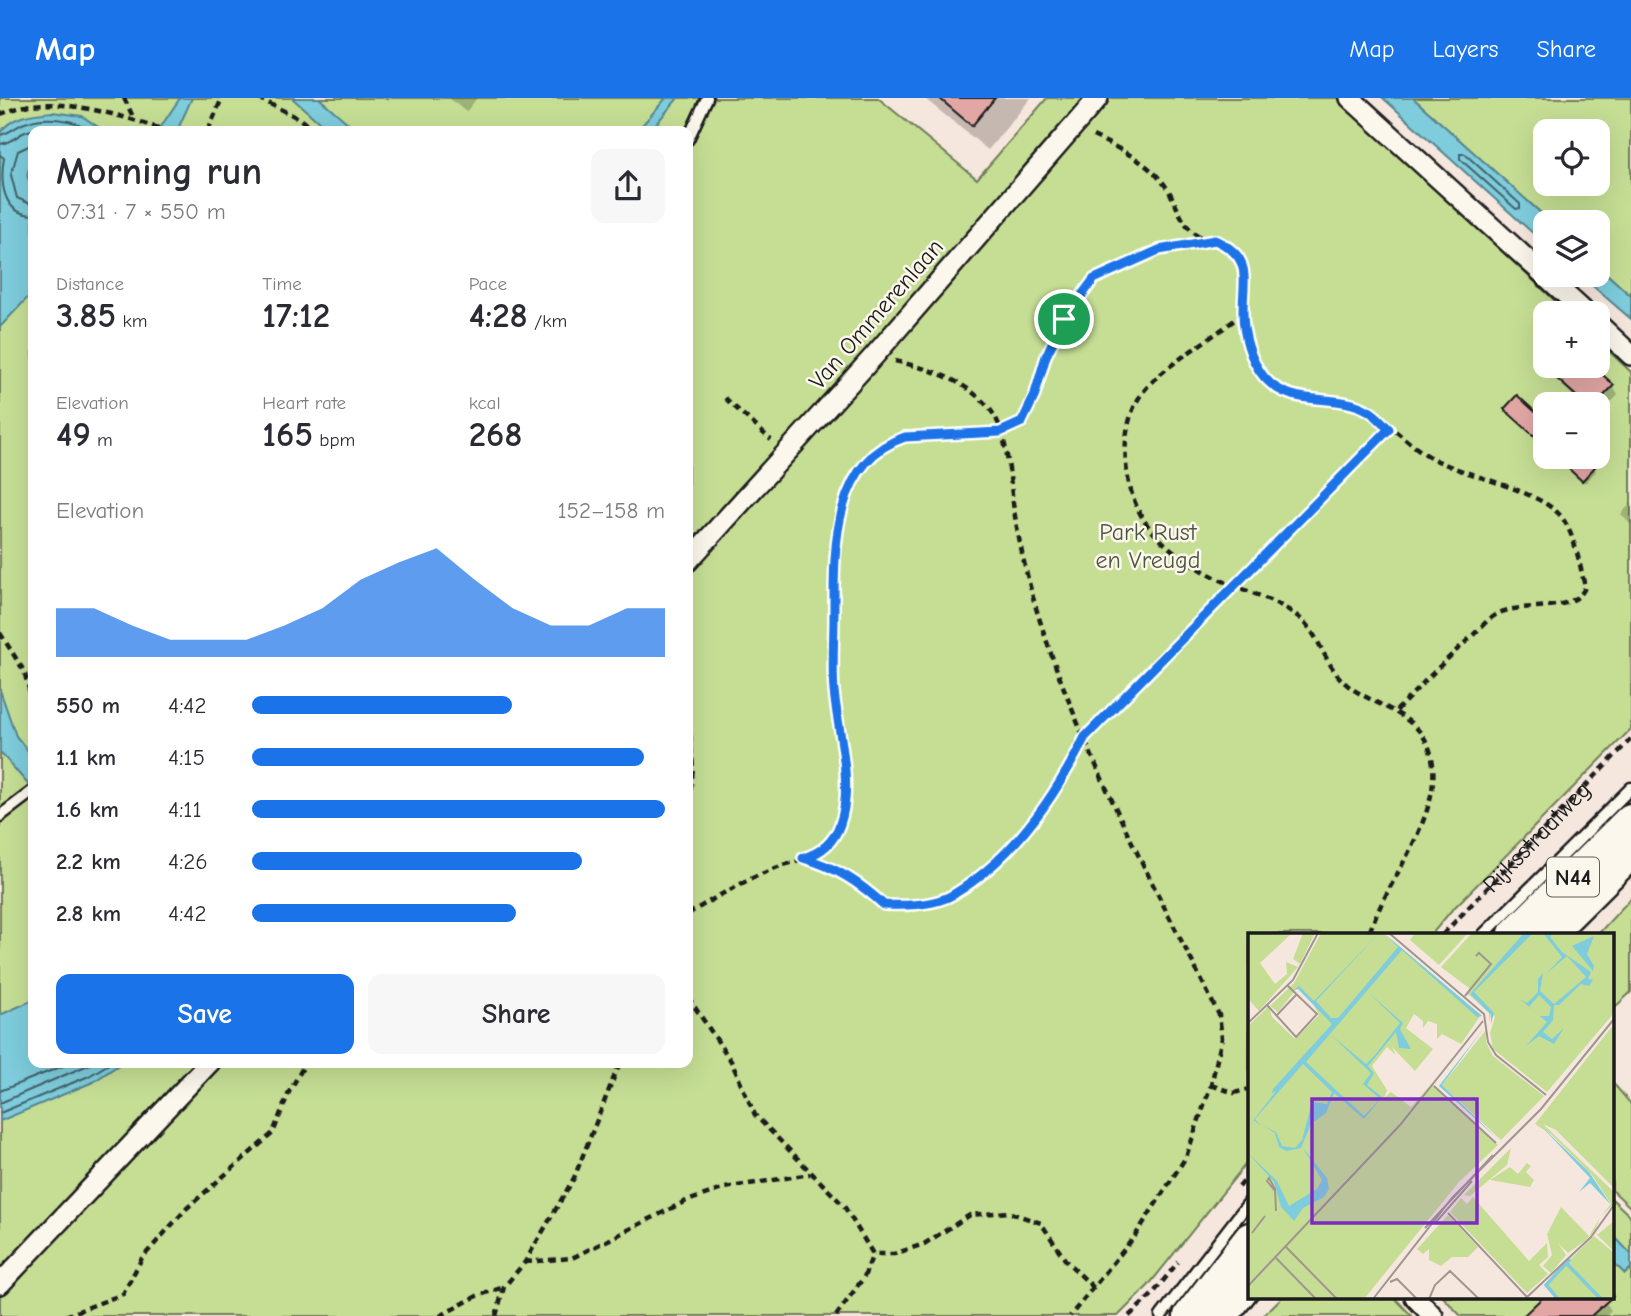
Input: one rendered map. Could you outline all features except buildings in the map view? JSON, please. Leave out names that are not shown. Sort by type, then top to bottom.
[{"type":"main road","name":"N44","points":[[1517,933],[1631,820]]},
{"type":"main road","name":"N44","points":[[1549,933],[1631,852]]},
{"type":"main road","points":[[1190,1316],[1248,1241]]},
{"type":"main road","points":[[1222,1315],[1248,1282]]},
{"type":"street","name":"Van Ommerenlaan","points":[[693,555],[874,356],[1098,98]]},
{"type":"street","points":[[1350,98],[1573,301]]},
{"type":"street","points":[[1610,335],[1631,355]]},
{"type":"street","name":"N44","points":[[1566,933],[1593,890]]},
{"type":"street","points":[[0,1284],[205,1068]]},
{"type":"street","points":[[1222,1315],[1248,1296]]},
{"type":"street","points":[[1416,1298],[1433,1316]]},
{"type":"lane","points":[[693,128],[707,98]]},
{"type":"lane","name":"Rijksstraatweg","points":[[1485,933],[1631,788]]},
{"type":"lane","points":[[0,816],[28,795]]},
{"type":"lane","points":[[1161,1316],[1248,1204]]},
{"type":"path","points":[[124,98],[134,119]]},
{"type":"path","points":[[210,126],[222,98]]},
{"type":"path","points":[[258,98],[300,119],[308,126]]},
{"type":"path","points":[[0,114],[28,105],[65,105],[134,119],[153,126]]},
{"type":"path","points":[[1073,126],[1147,165],[1167,189],[1190,230],[1228,246],[1240,258],[1246,275],[1243,312],[1245,334],[1253,358],[1263,376],[1275,388],[1303,399],[1350,404],[1370,411],[1389,429],[1434,459],[1490,480],[1558,512],[1566,524],[1585,587],[1574,601],[1515,608],[1496,614],[1436,668],[1396,711]]},
{"type":"path","points":[[693,911],[776,867],[822,852],[840,824],[845,790],[834,687],[837,530],[847,494],[864,464],[890,442],[905,437],[1000,432],[1022,422],[1034,397],[1046,356],[1064,319],[1094,279],[1159,250],[1215,240]]},
{"type":"path","points":[[1243,312],[1143,392],[1127,435],[1126,469],[1134,499],[1148,526],[1173,551],[1234,587],[1302,620],[1332,671],[1352,688],[1396,711],[1420,732],[1432,755],[1435,781],[1412,845],[1369,933]]},
{"type":"path","points":[[874,356],[940,373],[971,391],[993,413],[1000,432],[1026,570],[1040,622],[1085,737],[1144,867],[1219,1015],[1222,1038],[1211,1085],[1186,1157],[1135,1236],[1070,1316]]},
{"type":"path","points":[[725,398],[785,452]]},
{"type":"path","points":[[803,858],[824,863],[859,882],[884,905],[920,904],[952,896],[1012,845],[1067,774],[1085,737],[1389,429]]},
{"type":"path","points":[[0,633],[24,671],[28,686]]},
{"type":"path","name":"Rijksstraatweg","points":[[1444,933],[1631,739]]},
{"type":"path","points":[[693,1004],[731,1061],[755,1115],[844,1206],[873,1254]]},
{"type":"path","points":[[65,1316],[123,1294],[142,1258],[187,1208],[273,1133],[289,1092],[303,1068]]},
{"type":"path","points":[[496,1316],[504,1287],[525,1262],[574,1178],[618,1068]]},
{"type":"path","points":[[1211,1085],[1234,1093],[1248,1090]]},
{"type":"path","points":[[525,1262],[572,1258],[684,1202],[725,1188],[810,1174]]},
{"type":"path","points":[[873,1254],[894,1254],[924,1244],[970,1215],[1008,1212],[1041,1223],[1066,1261],[1094,1289]]},
{"type":"path","points":[[836,1316],[864,1277],[873,1254]]},
{"type":"path","points":[[440,1316],[477,1296],[504,1287]]},
{"type":"green space","name":"Park Rust en Vreugd","points":[[0,98],[878,98],[977,179],[1047,98],[1338,98],[1533,280],[1533,287],[1540,287],[1555,301],[1533,301],[1533,378],[1610,378],[1610,352],[1631,372],[1631,729],[1450,912],[1433,933],[1248,933],[1248,1161],[1148,1286],[1118,1316],[0,1316]]},
{"type":"green space","points":[[1413,98],[1631,98],[1631,296],[1610,277],[1610,210],[1538,210]]},
{"type":"green space","points":[[1631,898],[1631,992],[1614,1008],[1614,933],[1599,933]]},
{"type":"green space","points":[[1614,1084],[1631,1104],[1631,1208],[1614,1192]]},
{"type":"green space","points":[[1614,1201],[1631,1217],[1631,1316],[1461,1316],[1444,1298],[1614,1298]]},
{"type":"green space","points":[[1281,1298],[1395,1298],[1412,1316],[1263,1316]]},
{"type":"water","points":[[180,98],[192,98],[179,126],[161,126]]},
{"type":"water","points":[[292,98],[319,98],[351,126],[323,126]]},
{"type":"water","points":[[666,98],[678,98],[654,126],[641,126]]},
{"type":"water","points":[[1383,98],[1413,98],[1538,210],[1533,210],[1533,233]]},
{"type":"water","points":[[52,112],[82,116],[97,126],[28,126],[28,297],[0,327],[0,133],[11,122],[30,115]]},
{"type":"water","points":[[1610,277],[1631,296],[1631,319],[1594,287],[1610,287]]},
{"type":"water","points":[[0,690],[16,736],[28,751],[28,784],[0,752]]},
{"type":"water","points":[[28,1002],[28,1068],[114,1068],[93,1082],[0,1121],[0,1015]]},
{"type":"water","points":[[1614,1236],[1631,1254],[1631,1268],[1625,1274],[1614,1263]]},
{"type":"route","points":[[1215,240],[1228,246],[1240,258],[1246,275],[1243,312],[1245,334],[1253,358],[1263,376],[1275,388],[1303,399],[1350,404],[1370,411],[1389,429],[1085,737],[1067,774],[1012,845],[952,896],[920,904],[884,905],[859,882],[824,863],[803,858],[822,852],[840,824],[845,790],[834,687],[834,581],[837,530],[847,494],[864,464],[890,442],[926,435],[1000,432],[1022,422],[1034,397],[1046,356],[1064,319],[1094,279],[1159,250],[1215,240]]}]
